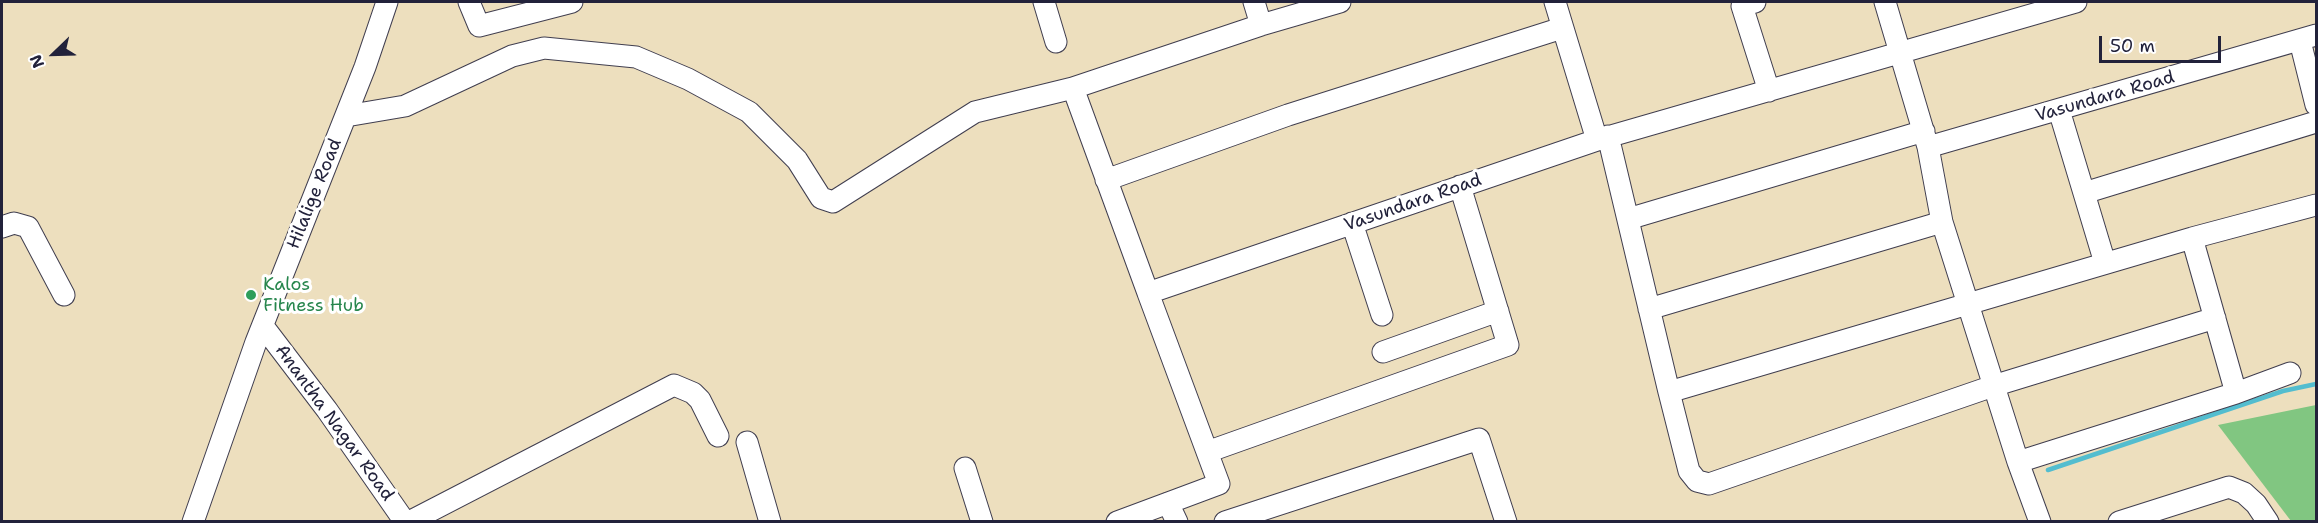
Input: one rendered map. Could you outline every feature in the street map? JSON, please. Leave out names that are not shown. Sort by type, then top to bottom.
[{"type":"street","name":"Hilalige Road","points":[[193,522],[263,326],[365,67],[387,2]]},
{"type":"street","points":[[469,2],[479,26],[572,2]]},
{"type":"street","points":[[1044,2],[1056,42]]},
{"type":"street","points":[[1254,2],[1261,25]]},
{"type":"street","points":[[346,116],[405,106],[512,56],[544,48],[636,57],[688,79],[749,112],[797,160],[821,198],[833,201],[975,112],[1073,88],[1261,25],[1340,2]]},
{"type":"street","points":[[1555,2],[1628,219],[1689,471],[1697,482],[1709,484],[1993,386],[2215,318]]},
{"type":"street","points":[[1886,2],[1926,139],[1942,222],[1993,386],[2040,522]]},
{"type":"street","name":"Vasundara Road","points":[[1148,293],[1602,138],[2076,2]]},
{"type":"street","points":[[1746,3],[1769,91]]},
{"type":"street","points":[[1106,180],[1288,115],[1562,28]]},
{"type":"street","points":[[2308,38],[2316,105]]},
{"type":"street","name":"Vasundara Road","points":[[1628,219],[1926,139],[2059,110],[2308,38]]},
{"type":"street","points":[[1073,88],[1219,484],[1172,512],[1117,522]]},
{"type":"street","points":[[2059,110],[2105,263]]},
{"type":"street","points":[[2084,193],[2316,122]]},
{"type":"street","points":[[1207,452],[1508,345],[1460,186]]},
{"type":"street","points":[[1669,392],[2105,263],[2316,205]]},
{"type":"street","points":[[1649,309],[1942,222]]},
{"type":"street","points":[[2,227],[14,223],[28,227],[64,295]]},
{"type":"street","points":[[1352,223],[1383,315]]},
{"type":"street","points":[[2192,238],[2236,393]]},
{"type":"street","points":[[1383,352],[1498,311]]},
{"type":"street","name":"Anantha Nagar Road","points":[[263,326],[327,410],[407,522]]},
{"type":"street","points":[[2018,462],[2236,393],[2290,373]]},
{"type":"street","points":[[407,522],[675,385],[693,393],[700,400],[718,436]]},
{"type":"street","points":[[1225,522],[1479,439],[1502,520]]},
{"type":"street","points":[[747,442],[770,522]]},
{"type":"street","points":[[965,468],[982,522]]},
{"type":"street","points":[[2119,522],[2229,487],[2244,493],[2256,504],[2268,522]]},
{"type":"green space","points":[[2316,405],[2316,521],[2291,521],[2218,425]]},
{"type":"waterway","points":[[2048,470],[2283,391],[2316,384]]},
{"type":"place","name":"Kalos Fitness Hub","points":[[251,295]]}]
